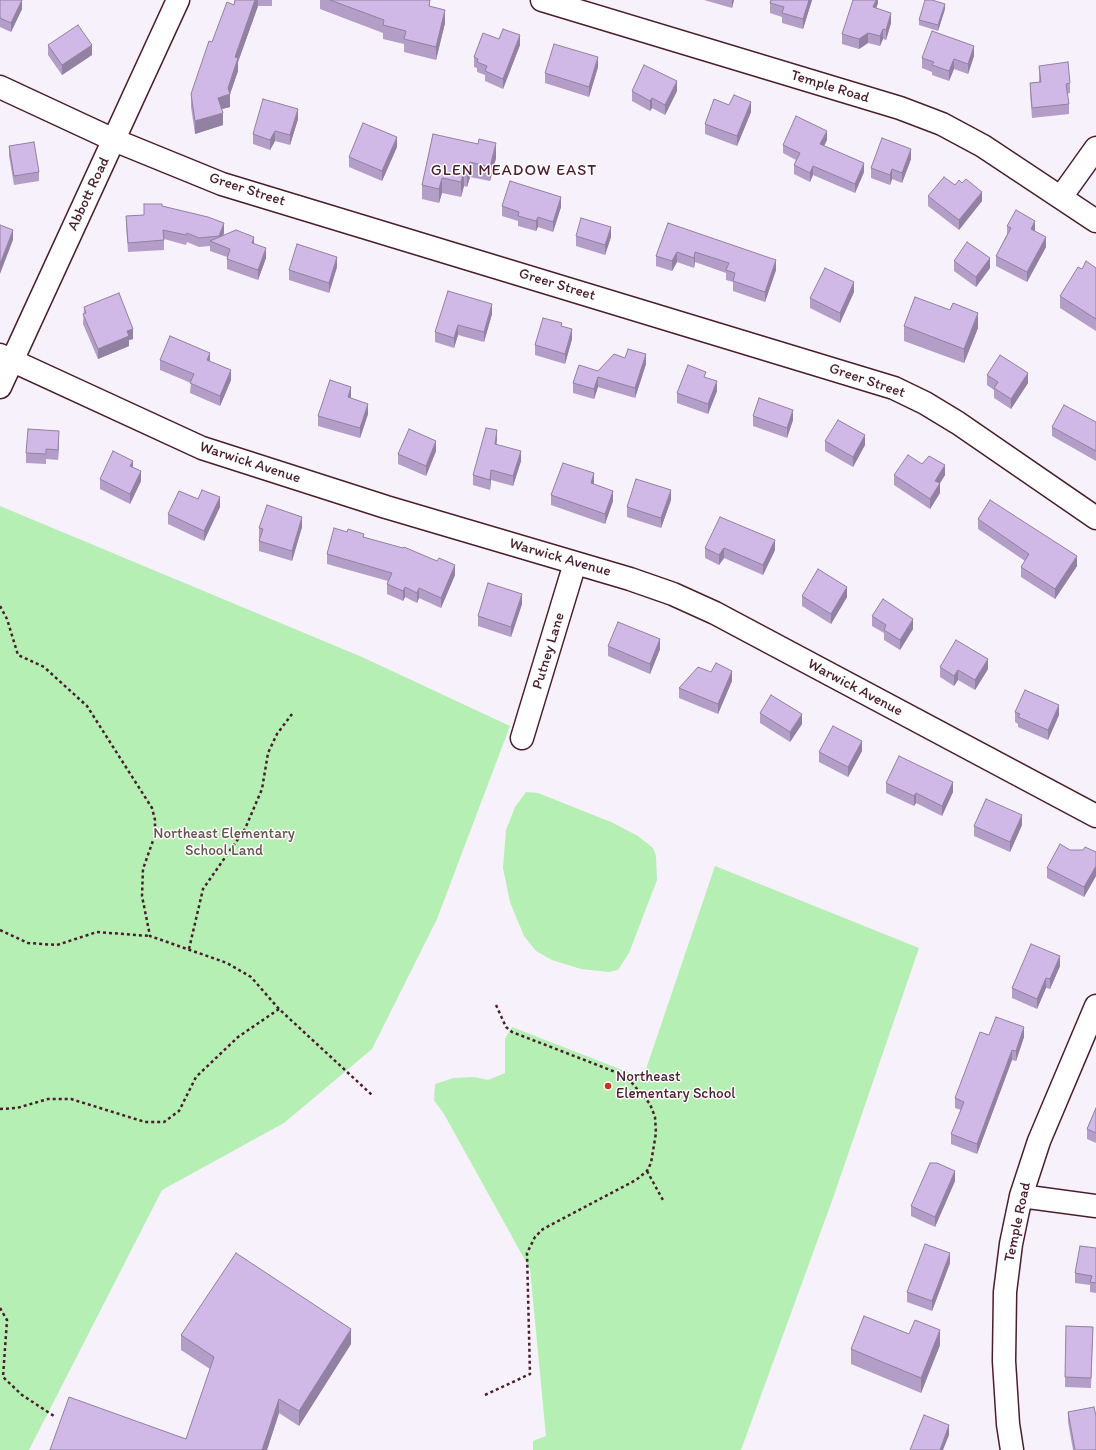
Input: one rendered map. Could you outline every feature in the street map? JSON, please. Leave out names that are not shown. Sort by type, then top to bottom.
[{"type":"street","name":"Abbott Road","points":[[0,387],[6,358],[114,140],[178,0]]},
{"type":"street","name":"Temple Road","points":[[542,0],[900,108],[942,124],[983,146],[1096,221]]},
{"type":"street","name":"Greer Street","points":[[0,87],[114,140],[222,184],[894,388],[925,403],[958,423],[1096,518]]},
{"type":"street","points":[[1061,198],[1096,148]]},
{"type":"street","name":"Warwick Avenue","points":[[6,358],[202,448],[262,468],[630,579],[673,594],[715,613],[1096,816]]},
{"type":"street","name":"Putney Lane","points":[[522,738],[576,563]]},
{"type":"street","name":"Temple Road","points":[[1012,1450],[1008,1424],[1004,1360],[1005,1292],[1011,1244],[1021,1196],[1039,1141],[1096,1006]]},
{"type":"street","points":[[1021,1196],[1096,1206]]},
{"type":"path","points":[[0,606],[7,620],[18,656],[44,667],[87,706],[152,808],[155,820],[155,835],[143,869],[142,896],[150,936]]},
{"type":"path","points":[[189,949],[203,889],[246,829],[262,789],[268,753],[277,734],[292,714]]},
{"type":"path","points":[[0,930],[28,943],[57,945],[98,932],[150,936],[227,963],[251,977],[279,1009],[372,1095]]},
{"type":"path","points":[[485,1395],[530,1374],[527,1253],[535,1237],[543,1229],[636,1180],[647,1171],[652,1163],[656,1133],[655,1118],[650,1104],[641,1092],[618,1073],[512,1032],[506,1026],[496,1005]]},
{"type":"path","points":[[0,1109],[17,1108],[48,1099],[71,1099],[145,1122],[164,1122],[179,1111],[196,1077],[238,1037],[279,1009]]},
{"type":"path","points":[[647,1171],[664,1202]]},
{"type":"path","points":[[0,1308],[7,1320],[3,1377],[22,1395],[54,1416]]},
{"type":"green space","name":"Northeast Elementary School Land","points":[[0,506],[362,657],[510,726],[437,919],[372,1049],[284,1123],[162,1190],[29,1450],[0,1450]]},
{"type":"green space","points":[[526,792],[538,793],[611,822],[638,836],[653,848],[656,856],[657,880],[629,953],[618,970],[609,972],[581,969],[552,960],[536,951],[524,936],[510,902],[503,868],[506,830],[515,807]]},
{"type":"green space","points":[[715,866],[919,948],[833,1198],[741,1450],[533,1450],[533,1441],[546,1436],[530,1269],[444,1114],[434,1100],[435,1084],[454,1078],[474,1077],[488,1080],[505,1073],[505,1039],[512,1027],[643,1078]]},
{"type":"building","points":[[0,0],[22,0],[11,23],[0,18]]},
{"type":"building","points":[[235,0],[255,0],[235,57],[238,58],[228,88],[230,94],[218,98],[223,113],[195,121],[191,94],[209,41],[212,42],[227,2],[234,5]]},
{"type":"building","points":[[330,0],[430,0],[429,6],[445,10],[436,47],[404,39],[406,31],[383,25],[384,20]]},
{"type":"building","points":[[771,0],[809,0],[803,19],[782,13],[784,7],[770,3]]},
{"type":"building","points":[[853,0],[876,0],[873,7],[891,13],[886,30],[883,29],[880,36],[868,33],[859,39],[842,34]]},
{"type":"building","points":[[925,0],[932,0],[945,4],[938,25],[919,20]]},
{"type":"building","points":[[78,25],[92,45],[62,65],[48,45]]},
{"type":"building","points":[[503,29],[520,35],[503,79],[485,71],[487,66],[477,62],[478,59],[474,57],[483,33],[499,39]]},
{"type":"building","points":[[932,31],[974,46],[968,64],[954,59],[949,71],[932,65],[934,62],[922,58]]},
{"type":"building","points":[[554,44],[598,57],[589,87],[545,73]]},
{"type":"building","points":[[1068,62],[1070,83],[1066,84],[1069,104],[1032,108],[1030,83],[1041,82],[1039,66]]},
{"type":"building","points":[[644,65],[677,81],[665,105],[652,98],[650,101],[632,91]]},
{"type":"building","points":[[734,95],[751,102],[737,136],[705,124],[714,99],[729,105]]},
{"type":"building","points":[[263,99],[298,109],[290,135],[275,131],[270,140],[253,134]]},
{"type":"building","points":[[796,116],[827,131],[820,144],[864,163],[855,184],[813,166],[810,173],[794,165],[800,153],[783,145]]},
{"type":"building","points":[[363,123],[397,137],[382,171],[349,157]]},
{"type":"building","points":[[433,134],[478,144],[479,139],[496,143],[490,167],[470,162],[467,172],[464,171],[461,182],[442,178],[439,189],[422,185]]},
{"type":"building","points":[[882,138],[911,149],[902,173],[892,169],[890,175],[871,168]]},
{"type":"building","points":[[34,142],[39,172],[14,176],[9,146]]},
{"type":"building","points":[[944,177],[955,185],[959,180],[962,183],[966,179],[982,192],[959,220],[928,196]]},
{"type":"building","points":[[510,181],[561,197],[553,222],[538,217],[536,221],[518,216],[519,212],[502,206]]},
{"type":"building","points":[[144,204],[162,204],[162,206],[208,217],[224,223],[219,236],[199,238],[187,233],[186,235],[163,230],[164,240],[128,243],[126,216],[144,215]]},
{"type":"building","points":[[1016,210],[1035,221],[1031,229],[1046,237],[1027,272],[996,256],[1011,228],[1007,226]]},
{"type":"building","points":[[581,218],[611,227],[605,245],[576,236]]},
{"type":"building","points":[[668,223],[776,260],[765,292],[733,281],[735,273],[726,270],[729,263],[695,252],[694,258],[677,252],[672,261],[656,256]]},
{"type":"building","points":[[0,225],[13,230],[0,264]]},
{"type":"building","points":[[236,230],[254,237],[252,243],[266,248],[258,270],[227,259],[230,249],[210,241]]},
{"type":"building","points":[[967,242],[990,258],[976,277],[954,261]]},
{"type":"building","points":[[297,244],[337,257],[329,283],[289,270]]},
{"type":"building","points":[[1086,261],[1096,268],[1096,319],[1060,296],[1078,267],[1082,269]]},
{"type":"building","points":[[825,268],[854,282],[840,313],[810,298]]},
{"type":"building","points":[[448,291],[492,304],[484,332],[458,325],[454,338],[435,332]]},
{"type":"building","points":[[119,293],[133,329],[127,331],[129,336],[98,349],[83,314],[86,313],[84,307]]},
{"type":"building","points":[[915,297],[950,310],[953,303],[978,313],[964,349],[904,326]]},
{"type":"building","points":[[543,318],[562,323],[561,326],[572,329],[565,354],[535,345]]},
{"type":"building","points":[[170,336],[210,353],[207,360],[231,370],[220,396],[190,383],[194,374],[160,360]]},
{"type":"building","points":[[628,349],[646,354],[635,388],[598,377],[594,389],[573,383],[579,365],[598,371],[614,354],[625,358]]},
{"type":"building","points":[[1000,355],[1028,373],[1011,399],[994,388],[998,382],[987,375]]},
{"type":"building","points":[[688,365],[706,372],[704,377],[717,381],[708,404],[677,393]]},
{"type":"building","points":[[330,380],[351,387],[348,397],[368,404],[360,428],[318,416]]},
{"type":"building","points":[[759,398],[793,410],[787,428],[753,416]]},
{"type":"building","points":[[1064,405],[1096,422],[1096,451],[1052,427]]},
{"type":"building","points":[[838,420],[865,435],[853,457],[825,441]]},
{"type":"building","points":[[486,428],[497,430],[495,444],[521,451],[513,476],[491,470],[490,480],[473,475]]},
{"type":"building","points":[[28,429],[59,431],[58,450],[46,449],[46,454],[26,453]]},
{"type":"building","points":[[409,429],[436,441],[426,466],[398,454]]},
{"type":"building","points":[[113,451],[133,461],[130,466],[141,471],[130,494],[100,479]]},
{"type":"building","points":[[908,455],[922,464],[929,456],[945,465],[935,481],[940,483],[930,499],[894,475]]},
{"type":"building","points":[[563,463],[594,473],[591,483],[613,491],[605,514],[551,495]]},
{"type":"building","points":[[636,479],[671,490],[661,518],[627,507]]},
{"type":"building","points":[[202,490],[220,497],[204,531],[168,514],[179,491],[198,499]]},
{"type":"building","points":[[990,500],[1077,556],[1055,589],[1021,567],[1029,554],[978,519]]},
{"type":"building","points":[[267,505],[302,517],[292,551],[259,541],[263,529],[259,528]]},
{"type":"building","points":[[720,517],[775,540],[763,565],[724,548],[719,555],[705,548]]},
{"type":"building","points":[[334,528],[347,532],[348,529],[364,534],[363,537],[403,548],[404,547],[437,561],[439,558],[455,565],[441,598],[419,588],[417,593],[405,587],[403,591],[387,584],[392,573],[327,554]]},
{"type":"building","points":[[818,569],[847,587],[831,614],[802,596]]},
{"type":"building","points":[[488,583],[522,594],[511,627],[478,616]]},
{"type":"building","points":[[883,599],[913,619],[900,640],[884,630],[886,625],[872,616]]},
{"type":"building","points":[[618,622],[660,639],[650,664],[608,646]]},
{"type":"building","points":[[956,640],[988,659],[975,680],[958,670],[954,676],[940,667]]},
{"type":"building","points":[[716,663],[732,671],[718,704],[679,688],[698,667],[711,672]]},
{"type":"building","points":[[1025,690],[1059,705],[1048,730],[1018,717],[1020,714],[1015,712]]},
{"type":"building","points":[[771,695],[802,714],[790,732],[760,713]]},
{"type":"building","points":[[833,726],[862,741],[848,767],[819,752]]},
{"type":"building","points":[[899,756],[953,782],[942,806],[916,793],[914,796],[886,783]]},
{"type":"building","points":[[986,799],[1022,815],[1010,842],[974,826]]},
{"type":"building","points":[[1060,844],[1070,850],[1083,850],[1085,847],[1096,852],[1096,866],[1084,887],[1047,868]]},
{"type":"building","points":[[1031,944],[1060,956],[1050,979],[1046,978],[1037,999],[1012,988]]},
{"type":"building","points":[[996,1017],[1024,1027],[1016,1051],[1012,1050],[977,1144],[951,1134],[964,1102],[955,1098],[980,1032],[989,1035]]},
{"type":"building","points":[[1096,1108],[1096,1133],[1087,1129]]},
{"type":"building","points":[[930,1163],[937,1163],[955,1171],[935,1217],[911,1206]]},
{"type":"building","points":[[925,1244],[950,1253],[932,1301],[907,1292]]},
{"type":"building","points":[[1080,1246],[1096,1248],[1096,1283],[1090,1282],[1092,1276],[1075,1273]]},
{"type":"building","points":[[236,1253],[351,1329],[299,1411],[279,1399],[262,1450],[50,1450],[69,1397],[186,1439],[214,1357],[181,1335]]},
{"type":"building","points":[[864,1316],[909,1334],[915,1320],[940,1330],[921,1378],[851,1349]]},
{"type":"building","points":[[1066,1326],[1093,1327],[1091,1378],[1065,1377]]},
{"type":"building","points":[[1094,1407],[1096,1416],[1096,1450],[1075,1450],[1068,1412]]},
{"type":"building","points":[[924,1415],[949,1425],[940,1450],[910,1450]]},
{"type":"place","name":"Northeast Elementary School","points":[[608,1086]]},
{"type":"district","name":"GLEN MEADOW EAST","points":[[514,171]]}]
